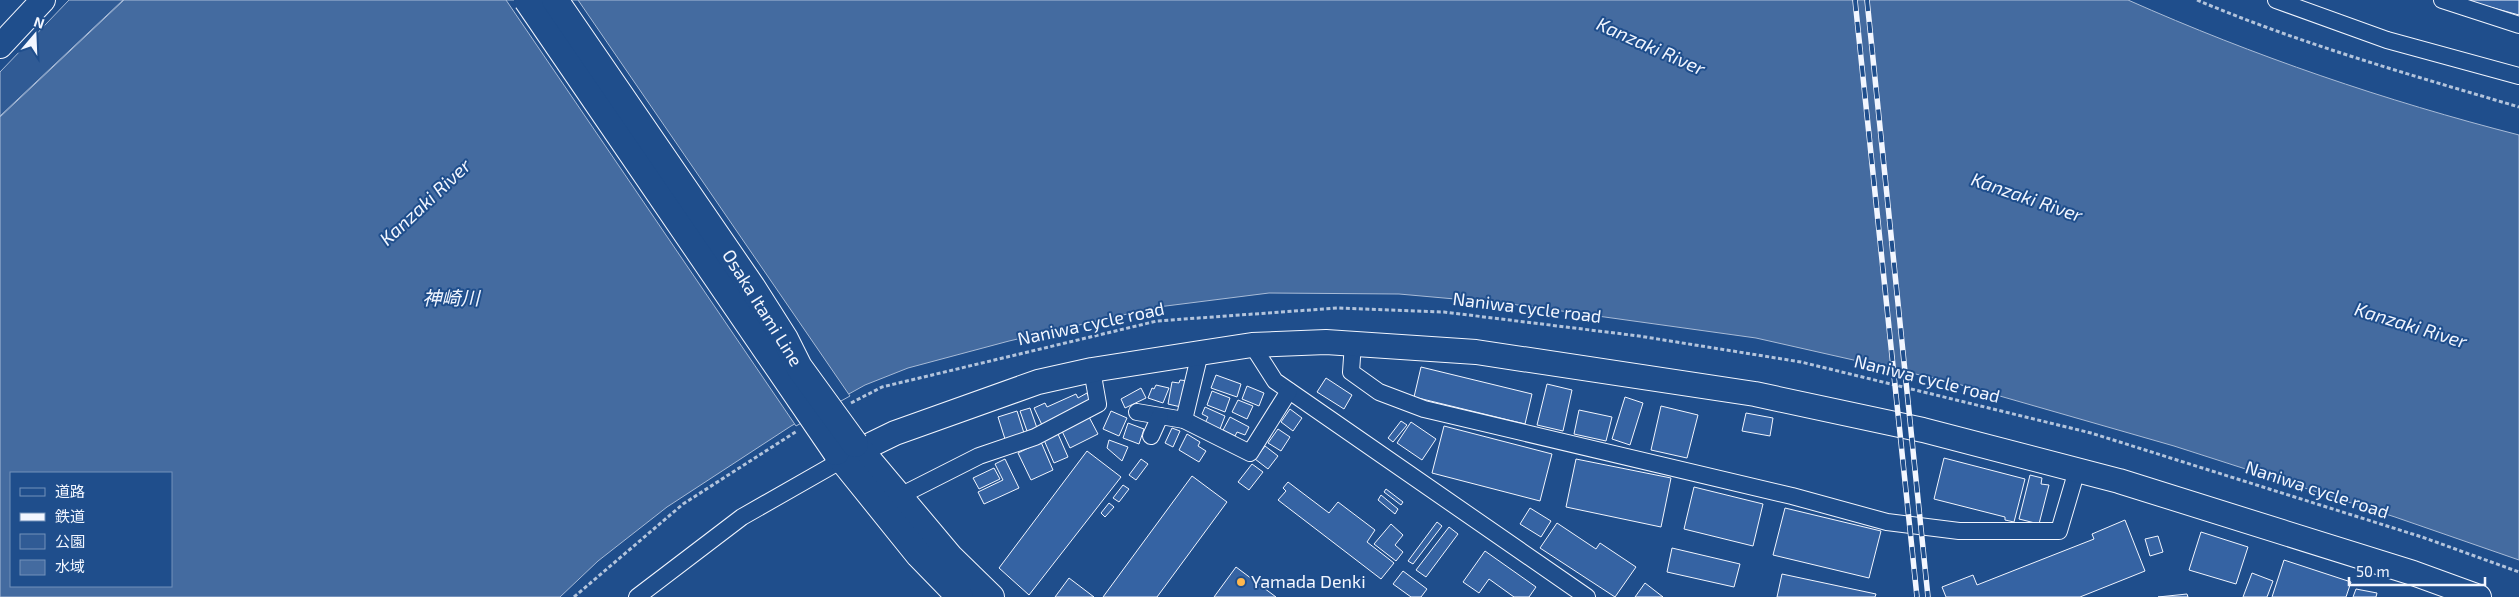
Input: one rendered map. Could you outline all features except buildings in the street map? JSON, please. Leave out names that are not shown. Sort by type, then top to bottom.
[{"type":"main road","name":"Osaka Itami Line","points":[[527,0],[848,451],[919,555],[960,597]]},
{"type":"main road","name":"Osaka Itami Line","points":[[555,0],[752,287],[785,339],[799,367],[848,451],[898,497],[950,558],[991,597]]},
{"type":"street","points":[[0,46],[43,0]]},
{"type":"street","points":[[2276,0],[2387,40],[2519,76]]},
{"type":"street","points":[[2442,0],[2519,25]]},
{"type":"street","points":[[637,597],[742,517],[848,451],[1028,385],[1092,370],[1252,345],[1353,343],[1476,352],[1755,394],[1923,430],[2077,470],[2413,573],[2479,597]]},
{"type":"street","points":[[1353,343],[1351,372],[1379,392],[1424,409],[1792,496],[1887,522],[1960,531],[2059,531],[2077,470]]},
{"type":"street","points":[[1252,345],[1275,381],[1587,597]]},
{"type":"street","points":[[1184,420],[1200,353]]},
{"type":"street","points":[[898,497],[979,456],[1035,437],[1098,404],[1092,370]]},
{"type":"street","points":[[1137,412],[1184,420],[1250,453],[1289,391]]},
{"type":"street","points":[[1151,436],[1160,416]]},
{"type":"path","points":[[2197,0],[2241,18],[2407,74],[2519,107]]},
{"type":"path","name":"Naniwa cycle road","points":[[849,404],[882,387],[1157,321],[1337,308],[1444,312],[1639,336],[1801,362],[2091,433],[2422,537],[2519,572]]},
{"type":"path","points":[[574,597],[682,504],[799,430]]},
{"type":"green space","points":[[69,0],[123,0],[0,116],[0,72]]},
{"type":"water","name":"神崎川","points":[[124,0],[2128,0],[2224,40],[2321,76],[2469,122],[2519,135],[2519,560],[2395,517],[2174,446],[1951,382],[1756,338],[1511,304],[1399,294],[1269,293],[1158,307],[1009,341],[908,368],[865,385],[791,426],[667,507],[598,561],[560,597],[0,597],[0,117]]},
{"type":"pier","points":[[506,0],[578,0],[850,396],[796,426]]},
{"type":"railway","points":[[1855,0],[1917,597]]},
{"type":"railway","points":[[1867,0],[1928,597]]},
{"type":"place","name":"Yamada Denki","points":[[1241,582]]},
{"type":"water label","name":"Kanzaki River","points":[[1651,46]]},
{"type":"water label","name":"Kanzaki River","points":[[2027,197]]},
{"type":"water label","name":"Kanzaki River","points":[[425,202]]},
{"type":"water label","name":"Kanzaki River","points":[[2411,325]]}]
